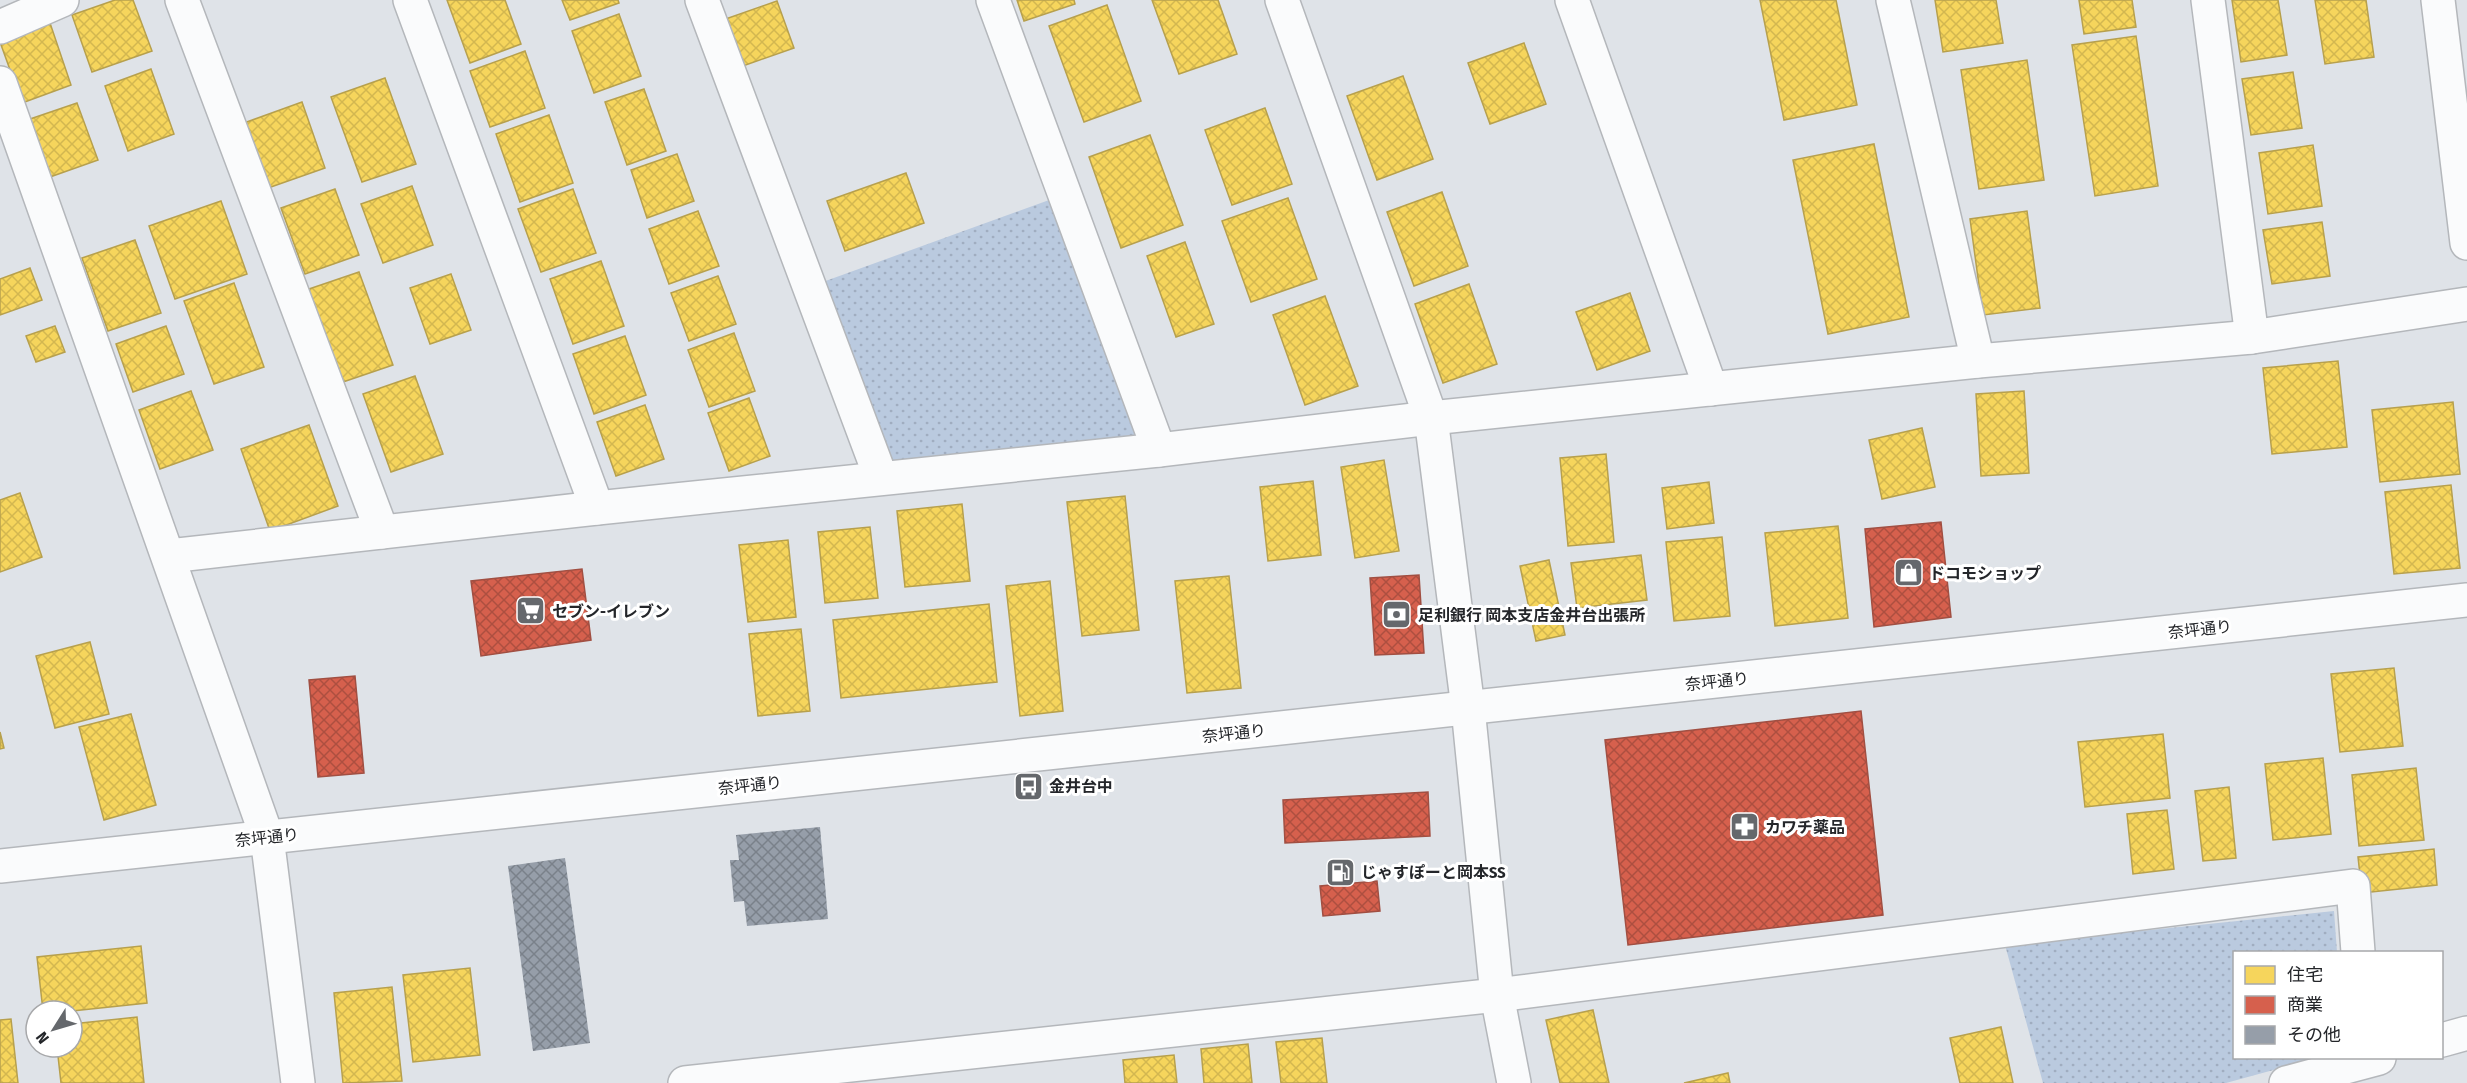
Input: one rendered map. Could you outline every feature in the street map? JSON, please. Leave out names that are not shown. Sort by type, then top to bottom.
[{"type":"street","points":[[0,27],[62,0]]},
{"type":"street","points":[[182,0],[382,532]]},
{"type":"street","points":[[410,0],[597,508]]},
{"type":"street","points":[[702,0],[881,478]]},
{"type":"street","points":[[993,0],[1159,450]]},
{"type":"street","points":[[1282,0],[1431,418],[1468,708],[1497,995],[1514,1083]]},
{"type":"street","points":[[1572,0],[1711,388]]},
{"type":"street","points":[[1893,0],[1978,361]]},
{"type":"street","points":[[2208,0],[2252,337]]},
{"type":"street","points":[[2438,0],[2467,243]]},
{"type":"street","points":[[0,83],[267,837],[298,1083]]},
{"type":"street","points":[[169,556],[597,508],[1159,450],[1711,388],[1978,361],[2252,337],[2467,304]]},
{"type":"street","name":"奈坪通り","points":[[0,866],[2467,600]]},
{"type":"street","points":[[685,1083],[1497,995],[2353,886],[2358,951]]},
{"type":"street","points":[[2443,1040],[2467,1033]]},
{"type":"street","points":[[2286,1083],[2371,1059]]},
{"type":"shaded area","points":[[1052,199],[1140,438],[890,466],[820,283]]},
{"type":"shaded area","points":[[2334,911],[2337,951],[2233,951],[2233,1059],[2313,1059],[2226,1083],[2043,1083],[2005,945]]},
{"type":"building: 住宅","points":[[115,0],[133,0],[152,51],[92,72],[72,15]]},
{"type":"building: 住宅","points":[[447,0],[505,0],[521,44],[470,63]]},
{"type":"building: 住宅","points":[[562,0],[618,0],[619,3],[570,20]]},
{"type":"building: 住宅","points":[[1017,0],[1074,0],[1075,4],[1024,21]]},
{"type":"building: 住宅","points":[[1152,0],[1218,0],[1237,54],[1179,74]]},
{"type":"building: 住宅","points":[[1760,0],[1836,0],[1857,105],[1784,120]]},
{"type":"building: 住宅","points":[[1935,0],[1996,0],[2003,43],[1943,52]]},
{"type":"building: 住宅","points":[[2079,0],[2132,0],[2136,27],[2084,34]]},
{"type":"building: 住宅","points":[[2232,0],[2278,0],[2287,55],[2241,62]]},
{"type":"building: 住宅","points":[[2315,0],[2366,0],[2374,57],[2325,64]]},
{"type":"building: 住宅","points":[[777,1],[794,48],[737,68],[720,21]]},
{"type":"building: 住宅","points":[[1107,5],[1141,101],[1084,122],[1049,26]]},
{"type":"building: 住宅","points":[[619,14],[641,76],[594,93],[572,31]]},
{"type":"building: 住宅","points":[[50,23],[71,85],[22,103],[0,42]]},
{"type":"building: 住宅","points":[[2136,36],[2158,186],[2095,196],[2072,45]]},
{"type":"building: 住宅","points":[[1524,43],[1546,104],[1490,124],[1468,63]]},
{"type":"building: 住宅","points":[[525,51],[545,108],[490,127],[470,71]]},
{"type":"building: 住宅","points":[[2027,60],[2044,180],[1979,189],[1961,70]]},
{"type":"building: 住宅","points":[[151,69],[174,134],[128,151],[105,86]]},
{"type":"building: 住宅","points":[[2293,72],[2302,128],[2251,135],[2242,79]]},
{"type":"building: 住宅","points":[[1403,76],[1433,159],[1377,180],[1347,96]]},
{"type":"building: 住宅","points":[[385,78],[416,164],[362,182],[331,97]]},
{"type":"building: 住宅","points":[[644,89],[666,151],[627,165],[605,102]]},
{"type":"building: 住宅","points":[[302,102],[325,168],[268,188],[244,123]]},
{"type":"building: 住宅","points":[[77,103],[98,160],[50,177],[30,119]]},
{"type":"building: 住宅","points":[[1265,108],[1292,184],[1232,205],[1205,130]]},
{"type":"building: 住宅","points":[[549,115],[573,183],[520,202],[496,134]]},
{"type":"building: 住宅","points":[[1150,135],[1183,225],[1121,248],[1089,157]]},
{"type":"building: 住宅","points":[[1874,144],[1909,317],[1828,334],[1793,160]]},
{"type":"building: 住宅","points":[[2313,145],[2322,206],[2268,214],[2259,153]]},
{"type":"building: 住宅","points":[[677,154],[694,201],[647,218],[631,170]]},
{"type":"building: 住宅","points":[[906,173],[924,223],[845,251],[827,201]]},
{"type":"building: 住宅","points":[[412,186],[433,245],[383,263],[361,204]]},
{"type":"building: 住宅","points":[[335,189],[359,255],[305,274],[281,208]]},
{"type":"building: 住宅","points":[[573,189],[596,253],[541,272],[518,209]]},
{"type":"building: 住宅","points":[[1442,192],[1468,266],[1414,286],[1387,212]]},
{"type":"building: 住宅","points":[[1288,198],[1317,279],[1251,302],[1222,221]]},
{"type":"building: 住宅","points":[[221,201],[247,274],[175,299],[149,226]]},
{"type":"building: 住宅","points":[[698,211],[719,266],[669,284],[649,229]]},
{"type":"building: 住宅","points":[[2027,211],[2040,308],[1983,315],[1970,219]]},
{"type":"building: 住宅","points":[[2322,222],[2330,276],[2272,284],[2263,230]]},
{"type":"building: 住宅","points":[[135,240],[161,313],[108,331],[82,258]]},
{"type":"building: 住宅","points":[[1185,242],[1214,324],[1176,337],[1147,256]]},
{"type":"building: 住宅","points":[[601,261],[624,326],[573,344],[550,279]]},
{"type":"building: 住宅","points":[[30,268],[42,300],[0,315],[0,279]]},
{"type":"building: 住宅","points":[[359,272],[393,365],[340,383],[306,290]]},
{"type":"building: 住宅","points":[[451,274],[471,330],[430,344],[410,288]]},
{"type":"building: 住宅","points":[[718,276],[736,324],[689,341],[671,293]]},
{"type":"building: 住宅","points":[[234,283],[264,367],[214,384],[184,301]]},
{"type":"building: 住宅","points":[[1469,284],[1497,364],[1443,383],[1415,304]]},
{"type":"building: 住宅","points":[[1630,293],[1650,351],[1597,370],[1576,312]]},
{"type":"building: 住宅","points":[[1325,296],[1358,386],[1305,405],[1273,315]]},
{"type":"building: 住宅","points":[[55,326],[65,352],[36,362],[26,336]]},
{"type":"building: 住宅","points":[[166,326],[184,374],[133,392],[116,344]]},
{"type":"building: 住宅","points":[[734,333],[755,391],[709,407],[688,350]]},
{"type":"building: 住宅","points":[[625,336],[646,395],[594,414],[573,354]]},
{"type":"building: 住宅","points":[[2338,361],[2347,447],[2272,454],[2263,368]]},
{"type":"building: 住宅","points":[[415,376],[443,454],[391,472],[363,394]]},
{"type":"building: 住宅","points":[[191,391],[213,450],[160,469],[139,410]]},
{"type":"building: 住宅","points":[[2024,391],[2029,473],[1981,476],[1976,394]]},
{"type":"building: 住宅","points":[[749,398],[770,456],[729,471],[708,413]]},
{"type":"building: 住宅","points":[[2453,402],[2460,474],[2380,482],[2372,410]]},
{"type":"building: 住宅","points":[[645,405],[664,459],[616,476],[597,422]]},
{"type":"building: 住宅","points":[[309,425],[338,506],[270,531],[241,449]]},
{"type":"building: 住宅","points":[[1922,428],[1935,487],[1882,499],[1869,440]]},
{"type":"building: 住宅","points":[[1606,454],[1614,542],[1568,546],[1560,458]]},
{"type":"building: 住宅","points":[[1384,460],[1399,551],[1355,558],[1341,467]]},
{"type":"building: 住宅","points":[[1313,481],[1321,555],[1268,561],[1260,487]]},
{"type":"building: 住宅","points":[[1709,482],[1714,523],[1667,529],[1662,488]]},
{"type":"building: 住宅","points":[[2451,485],[2460,568],[2394,574],[2385,492]]},
{"type":"building: 住宅","points":[[20,493],[42,557],[0,572],[0,500]]},
{"type":"building: 住宅","points":[[1125,496],[1139,630],[1082,636],[1067,502]]},
{"type":"building: 住宅","points":[[962,504],[970,581],[905,587],[897,511]]},
{"type":"building: 住宅","points":[[1838,526],[1848,618],[1775,626],[1765,533]]},
{"type":"building: 住宅","points":[[870,527],[878,598],[825,603],[818,532]]},
{"type":"building: 住宅","points":[[1722,537],[1730,616],[1674,621],[1666,542]]},
{"type":"building: 住宅","points":[[788,540],[796,617],[748,622],[739,545]]},
{"type":"building: 住宅","points":[[1641,555],[1647,600],[1577,608],[1571,563]]},
{"type":"building: 住宅","points":[[1549,560],[1565,635],[1536,641],[1520,566]]},
{"type":"building: 住宅","points":[[1229,576],[1241,688],[1187,693],[1175,581]]},
{"type":"building: 住宅","points":[[1050,581],[1063,711],[1020,716],[1006,586]]},
{"type":"building: 住宅","points":[[989,604],[997,682],[841,698],[833,620]]},
{"type":"building: 住宅","points":[[801,629],[810,711],[758,716],[749,634]]},
{"type":"building: 住宅","points":[[90,642],[109,714],[55,728],[36,656]]},
{"type":"building: 住宅","points":[[2394,668],[2403,746],[2340,752],[2331,674]]},
{"type":"building: 住宅","points":[[131,714],[156,805],[104,820],[79,727]]},
{"type":"building: 住宅","points":[[0,732],[4,748],[0,749]]},
{"type":"building: 住宅","points":[[2163,734],[2170,798],[2085,807],[2078,742]]},
{"type":"building: 住宅","points":[[2323,758],[2331,834],[2273,840],[2265,764]]},
{"type":"building: 住宅","points":[[2416,768],[2424,840],[2359,846],[2352,775]]},
{"type":"building: 住宅","points":[[2229,787],[2236,858],[2203,861],[2195,791]]},
{"type":"building: 住宅","points":[[2167,810],[2174,869],[2133,874],[2127,814]]},
{"type":"building: 住宅","points":[[2434,849],[2437,885],[2362,893],[2358,857]]},
{"type":"building: 住宅","points":[[141,946],[147,1003],[84,1010],[84,999],[42,999],[37,957]]},
{"type":"building: 住宅","points":[[470,968],[480,1055],[413,1062],[403,975]]},
{"type":"building: 住宅","points":[[392,987],[402,1081],[343,1083],[334,993]]},
{"type":"building: 住宅","points":[[1593,1010],[1609,1083],[1560,1083],[1546,1020]]},
{"type":"building: 住宅","points":[[137,1017],[144,1083],[61,1083],[58,1059],[84,1059],[84,1023]]},
{"type":"building: 住宅","points":[[11,1019],[18,1083],[0,1083],[0,1020]]},
{"type":"building: 住宅","points":[[2001,1027],[2013,1083],[1960,1083],[1950,1038]]},
{"type":"building: 住宅","points":[[1322,1038],[1327,1083],[1281,1083],[1276,1042]]},
{"type":"building: 住宅","points":[[1248,1044],[1252,1083],[1204,1083],[1201,1049]]},
{"type":"building: 住宅","points":[[1174,1055],[1177,1083],[1125,1083],[1123,1060]]},
{"type":"building: 住宅","points":[[1728,1073],[1730,1083],[1684,1083]]},
{"type":"building: 商業","name":"ドコモショップ","points":[[1941,522],[1951,617],[1874,627],[1865,529]]},
{"type":"building: 商業","name":"セブン-イレブン","points":[[582,569],[591,640],[481,656],[471,581]]},
{"type":"building: 商業","name":"足利銀行 岡本支店金井台出張所","points":[[1419,575],[1424,653],[1375,655],[1370,578]]},
{"type":"building: 商業","points":[[355,676],[364,773],[318,777],[309,680]]},
{"type":"building: 商業","name":"カワチ薬品","points":[[1861,711],[1883,915],[1628,945],[1605,740]]},
{"type":"building: 商業","points":[[1428,792],[1430,836],[1285,843],[1283,800]]},
{"type":"building: 商業","points":[[1377,881],[1380,911],[1323,916],[1320,886]]},
{"type":"building: その他","points":[[820,827],[828,919],[747,926],[744,901],[734,902],[730,860],[739,860],[736,835]]},
{"type":"building: その他","points":[[565,858],[590,1043],[533,1051],[508,866]]},
{"type":"place","name":"ドコモショップ","points":[[1908,573]]},
{"type":"place","name":"セブン-イレブン","points":[[531,611]]},
{"type":"place","name":"足利銀行 岡本支店金井台出張所","points":[[1397,615]]},
{"type":"place","name":"金井台中","points":[[1028,786]]},
{"type":"place","name":"カワチ薬品","points":[[1744,827]]},
{"type":"place","name":"じゃすぽーと岡本SS","points":[[1340,872]]}]
